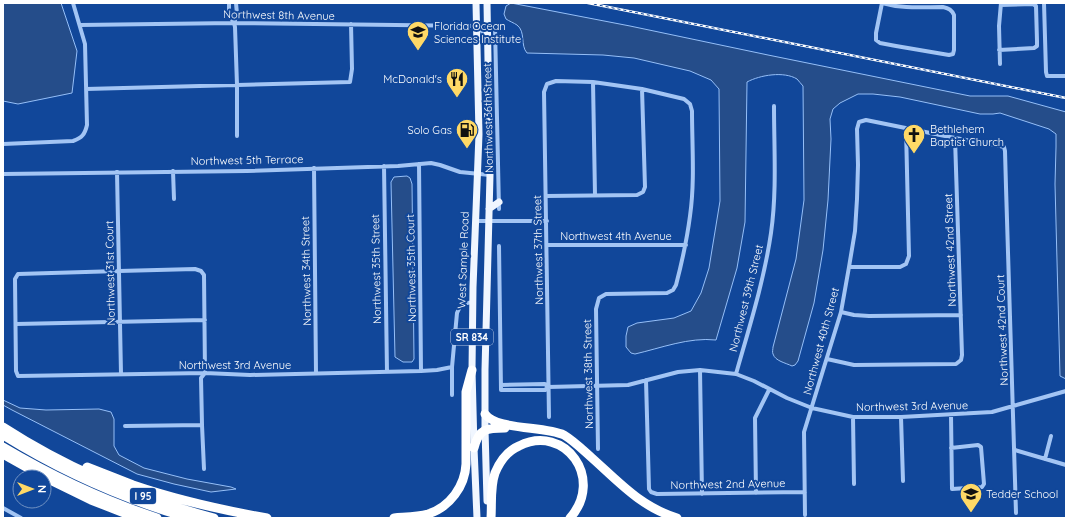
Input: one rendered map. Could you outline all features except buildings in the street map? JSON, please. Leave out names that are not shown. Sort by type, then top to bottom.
[{"type":"highway","points":[[394,518],[429,514],[438,509],[452,497],[462,483],[466,464],[466,392],[472,370]]},
{"type":"highway","points":[[485,414],[493,421],[512,426],[546,430],[565,436],[640,501],[677,518]]},
{"type":"highway","points":[[474,448],[479,434],[485,429],[509,428],[512,426]]},
{"type":"highway","name":"I 95","points":[[3,428],[40,450],[130,492],[214,518]]},
{"type":"highway","points":[[3,435],[44,459],[86,480],[128,498],[190,518]]},
{"type":"highway","points":[[491,518],[493,481],[500,463],[505,455],[513,449],[522,444],[536,441],[552,443],[563,448],[573,456],[579,466],[584,480],[582,496],[579,506],[570,518]]},
{"type":"highway","points":[[3,446],[38,467],[72,484],[122,506],[157,518]]},
{"type":"highway","name":"I 95","points":[[3,454],[30,469]]},
{"type":"highway","points":[[74,467],[83,465],[137,486],[236,513],[267,518]]},
{"type":"highway","name":"I 95","points":[[52,481],[91,500],[137,518]]},
{"type":"highway","points":[[52,482],[72,496],[123,518]]},
{"type":"main road","name":"West Sample Road","points":[[476,3],[479,134],[472,370],[477,518]]},
{"type":"main road","name":"SR 834","points":[[487,3],[490,175],[485,346],[485,429],[488,518]]},
{"type":"main road","points":[[489,209],[499,206]]},
{"type":"street","points":[[3,144],[74,141],[81,138],[85,133],[87,125],[85,44],[73,3]]},
{"type":"street","points":[[229,3],[229,14],[234,23]]},
{"type":"street","points":[[236,3],[237,14],[234,23],[237,85],[237,136]]},
{"type":"street","points":[[882,3],[894,7],[905,8],[943,7],[953,11],[953,54],[949,55],[880,43],[876,40],[876,33],[882,3]]},
{"type":"street","points":[[1044,3],[1047,76],[1066,76]]},
{"type":"street","points":[[999,50],[1034,48],[1037,46],[1036,6],[1033,4],[1001,4],[999,26],[999,50],[1000,64]]},
{"type":"street","name":"Northwest 8th Avenue","points":[[80,25],[234,23],[477,26]]},
{"type":"street","points":[[86,89],[350,82],[352,69],[351,24]]},
{"type":"street","points":[[477,26],[483,32],[488,55],[496,56]]},
{"type":"street","name":"Northwest 36th Street","points":[[495,27],[499,206]]},
{"type":"street","name":"Northwest 37th Street","points":[[549,417],[544,92],[547,84],[556,81],[593,82]]},
{"type":"street","points":[[595,195],[593,82],[642,89],[684,99],[690,104],[692,111],[691,215],[686,245]]},
{"type":"street","points":[[546,196],[637,195],[643,192],[645,187],[642,89]]},
{"type":"street","name":"Northwest 39th Street","points":[[736,374],[760,289],[771,233],[775,184],[774,106]]},
{"type":"street","name":"Northwest 40th Street","points":[[805,515],[804,432],[841,312],[850,267],[855,231],[857,199],[857,129],[859,122],[866,120],[906,129]]},
{"type":"street","points":[[850,267],[900,267],[906,264],[909,256],[906,129],[955,138]]},
{"type":"street","name":"Northwest 42nd Court","points":[[955,138],[1004,147],[1005,151],[1016,513]]},
{"type":"street","name":"Northwest 42nd Street","points":[[827,359],[854,365],[956,364],[961,360],[961,315],[955,138]]},
{"type":"street","name":"Northwest 35th Court","points":[[419,164],[421,371]]},
{"type":"street","name":"Northwest 5th Terrace","points":[[3,174],[247,171],[435,164],[460,172],[490,175]]},
{"type":"street","name":"Northwest 35th Street","points":[[384,166],[387,372]]},
{"type":"street","name":"Northwest 34th Street","points":[[314,168],[316,373]]},
{"type":"street","points":[[173,171],[174,199]]},
{"type":"street","name":"Northwest 31st Court","points":[[117,172],[121,374]]},
{"type":"street","points":[[476,221],[546,221]]},
{"type":"street","name":"Northwest 4th Avenue","points":[[547,245],[686,245]]},
{"type":"street","name":"Northwest 38th Street","points":[[598,449],[596,309],[599,298],[606,294],[667,293],[673,290],[676,285],[686,245]]},
{"type":"street","points":[[500,246],[501,385]]},
{"type":"street","points":[[204,320],[16,324],[15,278],[18,274],[118,270],[195,269],[202,271],[204,276],[205,373],[201,378],[204,469]]},
{"type":"street","points":[[452,395],[452,367],[457,313],[462,304],[473,302]]},
{"type":"street","points":[[841,312],[869,316],[961,315]]},
{"type":"street","name":"Northwest 3rd Avenue","points":[[16,324],[16,371],[18,376],[205,373],[250,375],[421,371],[452,367]]},
{"type":"street","points":[[700,370],[702,494]]},
{"type":"street","name":"Northwest 3rd Avenue","points":[[548,387],[545,384],[501,385],[501,390],[545,390],[548,387],[628,385],[678,372],[700,370],[736,374],[812,408],[852,417],[901,417],[992,412],[1066,391]]},
{"type":"street","name":"Northwest 2nd Avenue","points":[[646,380],[649,489],[651,492],[657,494],[804,492]]},
{"type":"street","points":[[756,493],[755,418],[769,390]]},
{"type":"street","points":[[951,415],[951,448],[952,489],[982,487],[984,484],[981,447],[978,445],[951,448]]},
{"type":"street","points":[[852,417],[854,484]]},
{"type":"street","points":[[901,417],[903,481]]},
{"type":"street","points":[[125,426],[202,425]]},
{"type":"street","points":[[1045,459],[1051,436]]},
{"type":"street","points":[[1015,450],[1066,465]]},
{"type":"street","points":[[3,508],[21,518]]},
{"type":"water","points":[[3,3],[61,3],[77,51],[72,93],[18,104],[3,101]]},
{"type":"water","points":[[511,3],[970,96],[1008,96],[1066,112],[1066,379],[1060,376],[1055,184],[1056,134],[1049,129],[1000,113],[980,114],[900,97],[873,94],[858,94],[840,103],[833,109],[830,119],[831,139],[828,200],[823,250],[814,303],[798,361],[795,365],[792,366],[781,362],[774,356],[773,347],[796,259],[804,200],[803,86],[797,79],[786,75],[758,77],[747,82],[745,222],[737,268],[716,340],[696,340],[635,354],[631,353],[626,347],[628,327],[637,323],[674,318],[691,311],[701,293],[709,268],[720,201],[719,89],[711,80],[690,71],[634,58],[603,55],[527,53],[520,28],[506,19],[504,14],[506,6]]},
{"type":"water","points":[[407,176],[410,178],[412,184],[414,359],[412,362],[403,362],[395,357],[391,182],[394,177]]},
{"type":"water","points":[[3,400],[20,408],[46,410],[99,409],[111,412],[114,419],[114,446],[119,455],[144,468],[236,489],[211,492],[137,474],[12,410],[3,405]]},
{"type":"railway","points":[[588,3],[1066,98]]},
{"type":"place","name":"Florida Ocean Sciences Institute","points":[[418,52]]},
{"type":"place","name":"McDonald's","points":[[457,98]]},
{"type":"place","name":"Solo Gas","points":[[467,150]]},
{"type":"place","name":"Bethlehem Baptist Church","points":[[914,154]]},
{"type":"place","name":"Tedder School","points":[[971,514]]}]
